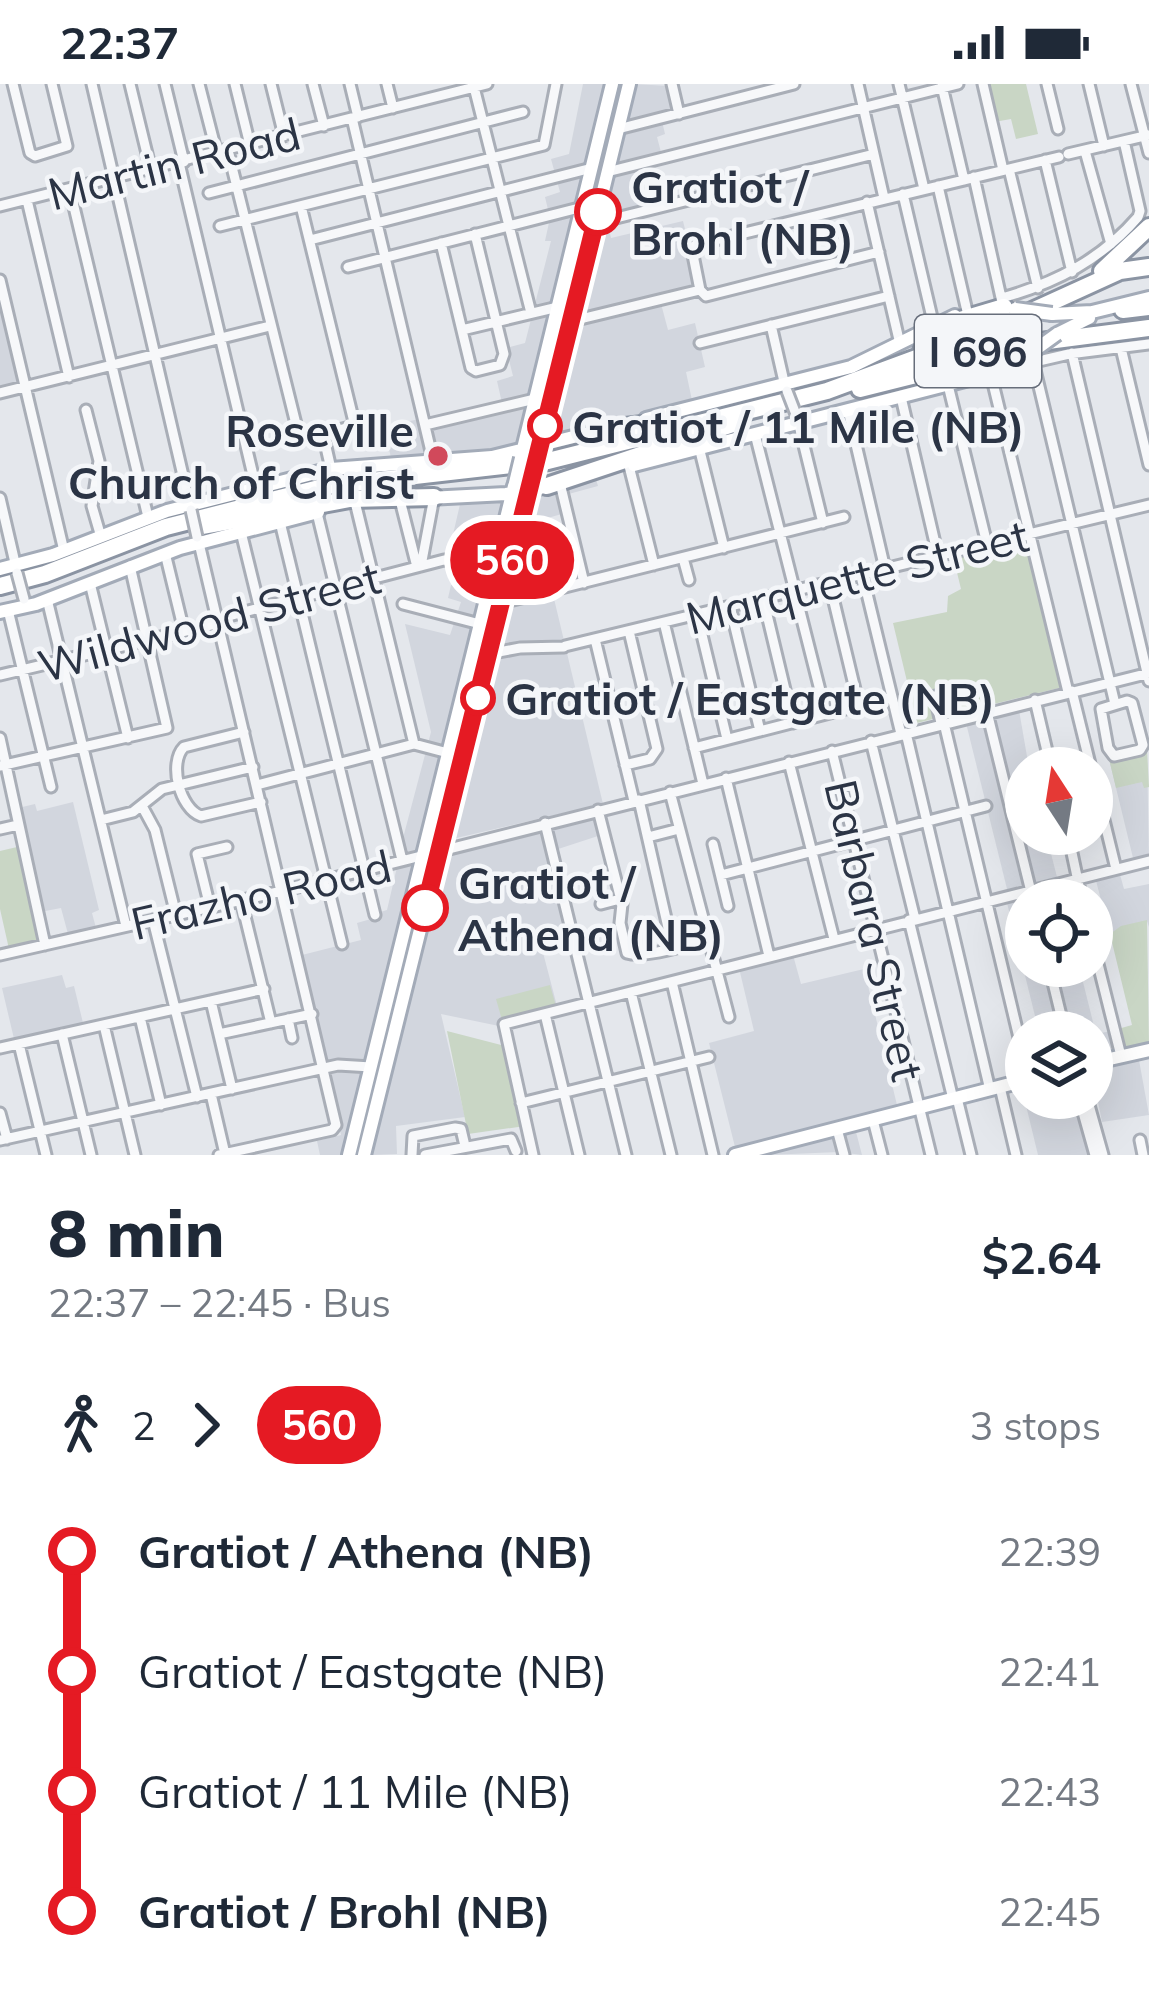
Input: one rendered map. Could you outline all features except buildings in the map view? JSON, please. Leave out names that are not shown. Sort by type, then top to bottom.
[{"type":"highway","points":[[1073,281],[1124,254],[1149,227]]},
{"type":"highway","points":[[1073,281],[1149,268]]},
{"type":"highway","name":"I 696","points":[[0,586],[45,574],[253,497],[366,479],[548,461],[860,384],[984,333],[1073,281]]},
{"type":"highway","points":[[1123,310],[1149,303]]},
{"type":"highway","points":[[860,384],[926,349],[957,321],[1007,305]]},
{"type":"highway","name":"I 696","points":[[3,606],[45,584],[349,490],[530,473],[733,424],[965,353],[1149,330]]},
{"type":"highway","points":[[860,384],[940,369],[997,367],[1031,356]]},
{"type":"highway","points":[[609,429],[807,396]]},
{"type":"highway","points":[[542,485],[733,424]]},
{"type":"highway","points":[[253,497],[431,460]]},
{"type":"highway","points":[[200,535],[350,499],[434,497]]},
{"type":"main road","points":[[349,1155],[439,791],[450,776],[487,661],[501,603],[505,522],[612,84]]},
{"type":"main road","points":[[364,1155],[453,797],[448,753],[472,655],[499,571],[542,485],[539,451],[629,84]]},
{"type":"main road","points":[[602,124],[608,133],[618,131]]},
{"type":"main road","points":[[594,160],[604,152],[609,167]]},
{"type":"main road","points":[[574,244],[579,253],[588,253]]},
{"type":"main road","points":[[566,275],[575,275],[580,283]]},
{"type":"main road","points":[[3,606],[47,599],[200,535],[242,532],[356,506],[542,485],[991,375],[1031,356],[1059,323],[1149,303]]},
{"type":"main road","points":[[0,569],[16,569],[148,518],[253,497],[332,469],[539,451],[609,429],[786,387],[850,367],[967,311],[1007,305],[1059,323],[1123,310]]},
{"type":"main road","points":[[552,332],[557,341],[566,342]]},
{"type":"main road","points":[[545,361],[554,360],[560,368]]},
{"type":"main road","points":[[530,417],[537,425],[546,424]]},
{"type":"main road","points":[[505,522],[514,521],[520,527]]},
{"type":"main road","points":[[482,619],[491,615],[496,622]]},
{"type":"main road","points":[[472,655],[487,661]]},
{"type":"main road","points":[[465,685],[479,692]]},
{"type":"main road","points":[[439,791],[446,790],[453,797]]},
{"type":"main road","points":[[417,880],[428,898]]},
{"type":"main road","points":[[413,896],[428,898]]},
{"type":"main road","points":[[398,957],[404,965],[411,965]]},
{"type":"main road","points":[[391,986],[399,986],[404,993]]},
{"type":"main road","points":[[1113,1059],[1149,1050]]},
{"type":"main road","points":[[372,1062],[387,1063]]},
{"type":"main road","points":[[735,1155],[802,1144],[837,1129],[1005,1085]]},
{"type":"main road","points":[[356,1124],[363,1133],[370,1133]]},
{"type":"street","points":[[13,84],[30,153],[35,155],[66,147],[52,84]]},
{"type":"street","points":[[92,84],[335,1129],[222,1154],[211,1094]]},
{"type":"street","points":[[130,84],[151,170]]},
{"type":"street","points":[[165,84],[253,497]]},
{"type":"street","points":[[200,84],[237,186],[298,439],[353,424],[301,206]]},
{"type":"street","points":[[235,84],[250,145]]},
{"type":"street","points":[[272,84],[284,136]]},
{"type":"street","points":[[314,84],[324,126]]},
{"type":"street","points":[[350,84],[361,154],[431,460]]},
{"type":"street","points":[[387,84],[393,108]]},
{"type":"street","points":[[424,84],[427,99]]},
{"type":"street","points":[[220,226],[544,145],[556,84]]},
{"type":"street","points":[[672,84],[679,114]]},
{"type":"street","points":[[618,131],[794,84]]},
{"type":"street","points":[[858,84],[884,198]]},
{"type":"street","points":[[899,84],[924,189]]},
{"type":"street","points":[[609,167],[958,84]]},
{"type":"street","points":[[983,84],[1038,288]]},
{"type":"street","points":[[1047,84],[1058,129]]},
{"type":"street","points":[[1089,84],[1104,146]]},
{"type":"street","points":[[1131,84],[1149,153]]},
{"type":"street","points":[[471,86],[531,313]]},
{"type":"street","name":"Martin Road","points":[[0,205],[471,86]]},
{"type":"street","points":[[942,86],[1007,305],[1038,288],[1073,281],[1141,211],[1124,141]]},
{"type":"street","points":[[209,193],[523,112]]},
{"type":"street","points":[[702,292],[692,248],[1146,136]]},
{"type":"street","points":[[1085,151],[1111,244]]},
{"type":"street","points":[[596,223],[874,154]]},
{"type":"street","points":[[310,240],[594,160]]},
{"type":"street","points":[[1045,160],[1073,281]]},
{"type":"street","points":[[938,186],[967,311]]},
{"type":"street","points":[[70,190],[148,518]]},
{"type":"street","points":[[902,194],[934,326]]},
{"type":"street","points":[[27,200],[69,377]]},
{"type":"street","points":[[867,202],[900,344]]},
{"type":"street","points":[[348,267],[583,207]]},
{"type":"street","points":[[441,243],[472,371],[504,362],[475,234]]},
{"type":"street","points":[[572,321],[878,251]]},
{"type":"street","points":[[0,280],[64,551]]},
{"type":"street","points":[[700,343],[889,296]]},
{"type":"street","points":[[462,330],[558,307]]},
{"type":"street","points":[[771,325],[824,523]]},
{"type":"street","points":[[0,393],[270,326]]},
{"type":"street","points":[[1115,704],[1031,356],[1149,344]]},
{"type":"street","points":[[1120,348],[1149,465]]},
{"type":"street","points":[[1072,353],[1149,676]]},
{"type":"street","points":[[991,375],[1086,747]]},
{"type":"street","points":[[948,385],[987,544]]},
{"type":"street","points":[[901,397],[938,556]]},
{"type":"street","points":[[425,425],[536,399]]},
{"type":"street","points":[[86,410],[99,461],[92,506],[101,537]]},
{"type":"street","points":[[848,410],[885,569]]},
{"type":"street","points":[[323,434],[332,469]]},
{"type":"street","points":[[755,434],[826,714]]},
{"type":"street","points":[[699,447],[724,548]]},
{"type":"street","points":[[629,466],[654,565]]},
{"type":"street","points":[[542,485],[584,583]]},
{"type":"street","points":[[419,566],[434,497]]},
{"type":"street","points":[[0,498],[5,541],[24,603]]},
{"type":"street","points":[[400,500],[419,566]]},
{"type":"street","name":"Marquette Street","points":[[487,661],[520,648],[565,646],[1149,505]]},
{"type":"street","points":[[356,506],[414,744]]},
{"type":"street","points":[[317,513],[402,860]]},
{"type":"street","points":[[501,603],[844,518]]},
{"type":"street","points":[[280,522],[375,915]]},
{"type":"street","points":[[408,535],[428,531]]},
{"type":"street","points":[[242,532],[341,944]]},
{"type":"street","points":[[164,553],[184,631]]},
{"type":"street","points":[[683,558],[689,580]]},
{"type":"street","name":"Wildwood Street","points":[[0,675],[184,631],[419,566],[450,560],[499,571]]},
{"type":"street","points":[[3,765],[167,728],[130,566]]},
{"type":"street","points":[[862,573],[1016,1155]]},
{"type":"street","points":[[829,581],[859,706]]},
{"type":"street","points":[[89,583],[128,738]]},
{"type":"street","points":[[763,598],[793,723]]},
{"type":"street","points":[[47,599],[126,926]]},
{"type":"street","points":[[403,604],[482,619]]},
{"type":"street","points":[[3,606],[51,787]]},
{"type":"street","points":[[730,606],[760,731]]},
{"type":"street","points":[[697,614],[728,739]]},
{"type":"street","points":[[664,622],[703,784]]},
{"type":"street","points":[[626,765],[652,758],[657,749],[629,631]]},
{"type":"street","points":[[595,639],[672,945]]},
{"type":"street","name":"Frazho Road","points":[[0,955],[326,880],[1070,691],[1149,676]]},
{"type":"street","points":[[934,696],[1013,1011]]},
{"type":"street","points":[[694,748],[892,697]]},
{"type":"street","points":[[1034,700],[1046,747]]},
{"type":"street","points":[[1132,703],[1143,742],[1140,750],[1110,754],[1100,713],[1115,704],[1132,703]]},
{"type":"street","points":[[987,712],[1028,879]]},
{"type":"street","points":[[244,733],[184,747],[176,759],[186,807],[198,816],[261,802]]},
{"type":"street","points":[[0,738],[45,945]]},
{"type":"street","points":[[872,741],[971,1155]]},
{"type":"street","points":[[257,784],[414,744],[448,753]]},
{"type":"street","name":"Barbara Street","points":[[832,751],[931,1155]]},
{"type":"street","points":[[789,762],[834,939]]},
{"type":"street","points":[[101,820],[142,806],[156,791],[253,767]]},
{"type":"street","points":[[726,778],[769,956]]},
{"type":"street","points":[[670,792],[698,880],[705,935],[729,1017]]},
{"type":"street","points":[[0,805],[14,802]]},
{"type":"street","points":[[142,806],[155,830],[176,915]]},
{"type":"street","points":[[721,875],[986,806]]},
{"type":"street","points":[[598,810],[620,899],[622,934],[631,955],[698,942],[705,935]]},
{"type":"street","points":[[545,823],[626,1155]]},
{"type":"street","points":[[0,829],[18,825]]},
{"type":"street","points":[[648,837],[679,829]]},
{"type":"street","points":[[713,844],[728,906]]},
{"type":"street","points":[[209,907],[197,854],[227,847]]},
{"type":"street","points":[[1073,855],[1078,878],[1149,861]]},
{"type":"street","points":[[1113,855],[1116,869]]},
{"type":"street","points":[[601,904],[620,899]]},
{"type":"street","points":[[520,1152],[521,1103],[503,1026],[1005,899]]},
{"type":"street","points":[[241,900],[272,1023]]},
{"type":"street","points":[[153,920],[197,1097]]},
{"type":"street","points":[[672,982],[713,1155]]},
{"type":"street","points":[[1104,987],[1121,1057]]},
{"type":"street","points":[[0,1048],[264,989]]},
{"type":"street","points":[[631,992],[671,1155]]},
{"type":"street","points":[[211,1001],[232,1089]]},
{"type":"street","points":[[219,1034],[311,1014]]},
{"type":"street","points":[[545,1014],[579,1155]]},
{"type":"street","points":[[140,1017],[161,1105]]},
{"type":"street","points":[[288,1019],[292,1038]]},
{"type":"street","points":[[104,1025],[136,1155]]},
{"type":"street","points":[[62,1034],[91,1155]]},
{"type":"street","points":[[19,1044],[46,1155]]},
{"type":"street","points":[[521,1103],[709,1057]]},
{"type":"street","points":[[2,1140],[342,1064],[372,1062]]},
{"type":"street","points":[[0,1113],[4,1155]]},
{"type":"street","points":[[1087,1119],[1100,1155]]},
{"type":"street","points":[[1092,1119],[1100,1155]]},
{"type":"street","points":[[873,1120],[882,1155]]},
{"type":"street","points":[[412,1155],[413,1136],[455,1128],[461,1129],[465,1146]]},
{"type":"street","points":[[837,1129],[844,1155]]},
{"type":"street","points":[[425,1155],[511,1139],[520,1152]]},
{"type":"street","points":[[1140,1140],[1144,1155]]},
{"type":"shaded area","points":[[583,84],[607,84],[517,447],[391,458],[384,426],[502,403],[497,381],[513,376],[506,348],[525,343],[551,241],[545,241],[550,218],[545,197],[560,192],[551,159],[569,154]]},
{"type":"shaded area","points":[[632,84],[670,86],[676,112],[661,117],[665,134],[657,137],[662,156],[645,161],[651,184],[644,186],[649,209],[607,220],[611,238],[683,221],[699,286],[660,300],[668,330],[695,323],[705,367],[686,372],[693,405],[548,440]]},
{"type":"shaded area","points":[[0,297],[21,385],[0,389]]},
{"type":"shaded area","points":[[595,476],[598,486],[565,495],[569,512],[544,519],[555,558],[545,561],[603,804],[448,840],[533,494]]},
{"type":"shaded area","points":[[502,498],[505,503],[421,850],[398,857],[431,732],[405,624],[450,635],[461,602],[448,598],[451,585],[464,587],[470,561],[448,556],[461,500]]},
{"type":"shaded area","points":[[1019,710],[1025,747],[1005,747],[1005,855],[1051,855],[1057,879],[1005,881],[966,723]]},
{"type":"shaded area","points":[[1147,750],[1149,859],[1134,862],[1113,758]]},
{"type":"shaded area","points":[[73,802],[99,910],[92,913],[96,928],[68,934],[61,908],[40,912],[18,808],[35,804],[37,811]]},
{"type":"shaded area","points":[[596,816],[601,835],[549,852],[571,937],[541,945],[557,1006],[501,1021],[499,1026],[441,1014],[465,1117],[396,1126],[397,1154],[371,1155],[445,854]]},
{"type":"shaded area","points":[[415,862],[343,1155],[320,1155],[317,1141],[341,1135],[302,955],[361,940],[357,923],[387,910],[397,867]]},
{"type":"shaded area","points":[[1119,871],[1124,889],[1149,884],[1149,927],[1147,921],[1113,933],[1113,879],[1095,877]]},
{"type":"shaded area","points":[[793,955],[801,984],[864,969],[897,1105],[735,1147],[709,1043],[754,1031],[739,968]]},
{"type":"shaded area","points":[[62,975],[66,988],[74,986],[84,1027],[15,1043],[2,988]]},
{"type":"shaded area","points":[[1028,987],[1049,987],[1056,1011],[1034,1011]]},
{"type":"shaded area","points":[[1058,987],[1084,987],[1090,1011],[1065,1011]]},
{"type":"shaded area","points":[[1139,1060],[1149,1115],[1102,1122],[1113,1119],[1113,1066]]},
{"type":"shaded area","points":[[1029,1119],[1083,1119],[1092,1155],[1038,1155]]},
{"type":"shaded area","points":[[856,1132],[862,1155],[767,1155]]},
{"type":"green space","points":[[985,84],[1026,84],[1038,134],[1016,139],[1011,119],[994,122]]},
{"type":"green space","points":[[1028,538],[1063,687],[917,723],[893,623],[947,612],[948,596],[961,589],[953,556]]},
{"type":"green space","points":[[1147,750],[1149,787],[1144,788],[1142,782],[1116,788],[1113,758]]},
{"type":"green space","points":[[17,847],[40,941],[9,949],[0,909],[0,851]]},
{"type":"green space","points":[[1147,920],[1149,1045],[1125,1051],[1118,1029],[1132,1025],[1113,946],[1113,932]]},
{"type":"green space","points":[[550,985],[556,1006],[502,1020],[496,999]]},
{"type":"green space","points":[[447,1031],[505,1046],[525,1126],[468,1134]]},
{"type":"bus line","name":"560","points":[[425,908],[598,212]]},
{"type":"place","name":"Gratiot / Brohl (NB)","points":[[598,212]]},
{"type":"place","name":"Gratiot / 11 Mile (NB)","points":[[545,426]]},
{"type":"place","name":"Roseville Church of Christ","points":[[438,456]]},
{"type":"place","name":"Gratiot / Eastgate (NB)","points":[[478,698]]},
{"type":"place","name":"Gratiot / Athena (NB)","points":[[425,908]]}]
